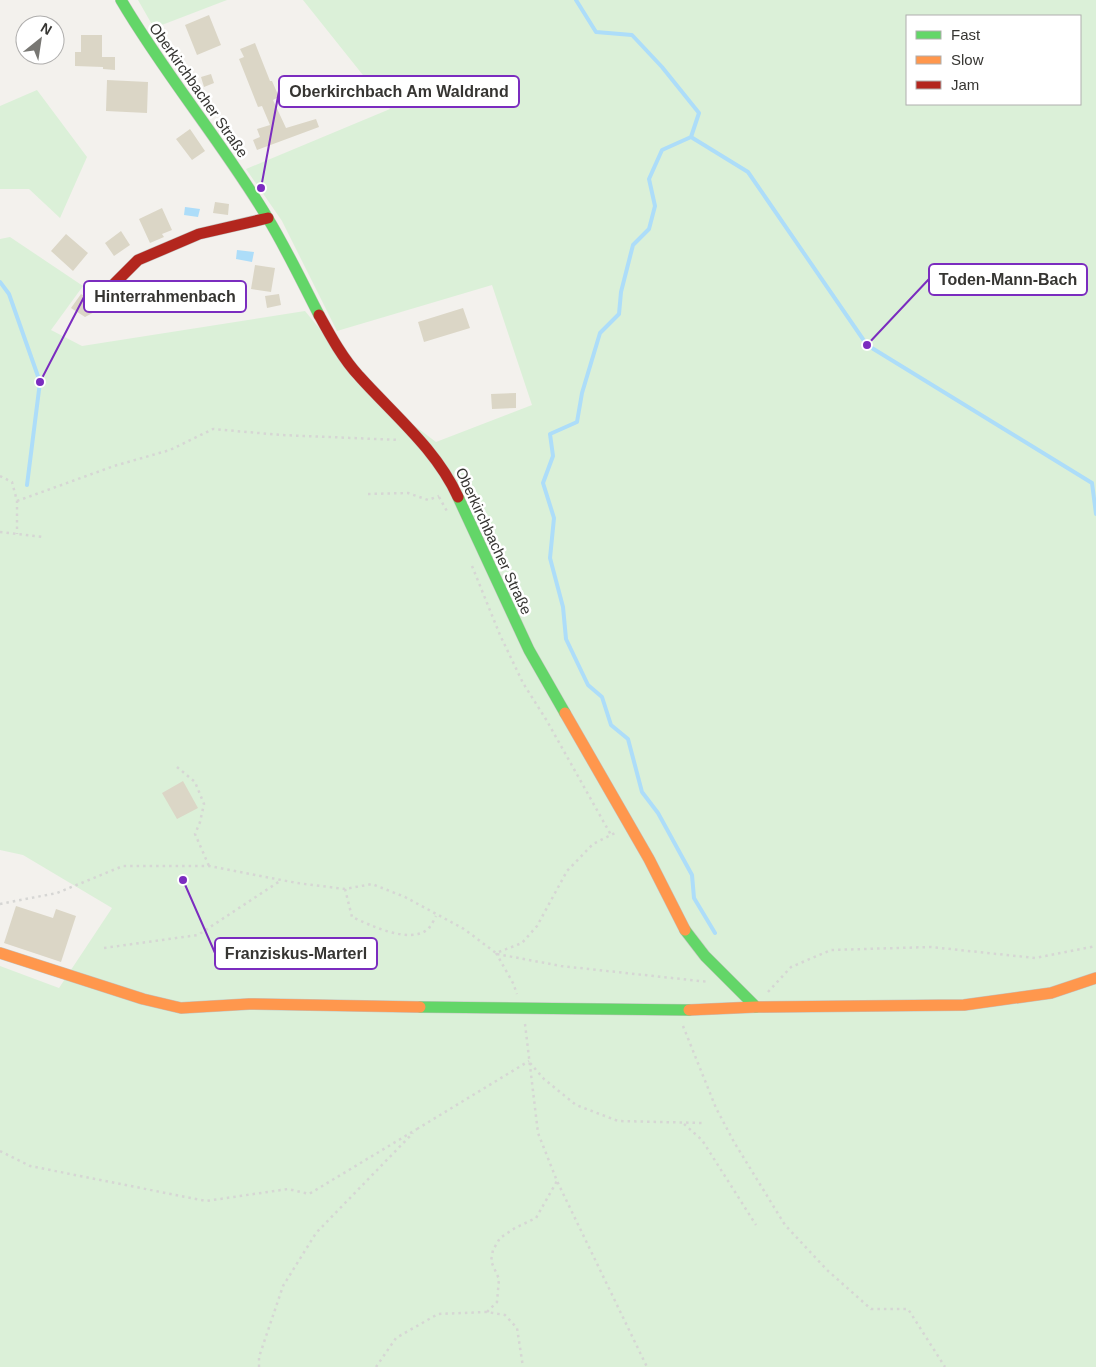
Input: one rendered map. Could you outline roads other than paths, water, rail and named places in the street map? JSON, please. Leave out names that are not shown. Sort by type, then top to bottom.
[{"type":"street","name":"Oberkirchbacher Straße","points":[[121,0],[144,39],[234,166],[268,218],[338,348],[357,374],[421,441],[441,465],[456,492],[529,650],[649,858],[682,926],[704,956],[756,1007]]},
{"type":"street","points":[[109,289],[138,260],[199,234],[268,218]]},
{"type":"street","points":[[0,953],[143,999],[181,1008],[249,1004],[677,1011],[756,1007],[964,1005],[1051,993],[1096,978]]},
{"type":"water","points":[[185,207],[200,209],[198,217],[184,215]]},
{"type":"water","points":[[237,250],[254,252],[252,262],[236,259]]},
{"type":"waterway","points":[[576,0],[596,32],[632,35],[662,67],[699,113],[691,137],[748,172],[867,345],[1092,483],[1096,514]]},
{"type":"waterway","points":[[691,137],[662,150],[649,179],[655,206],[649,229],[633,245],[621,292],[619,314],[600,333],[582,393],[577,422],[550,434],[553,456],[543,483],[554,518],[550,558],[563,607],[566,639],[588,685],[602,697],[611,725],[628,739],[642,792],[658,813],[692,875],[694,898],[715,933]]},
{"type":"waterway","points":[[0,282],[9,294],[40,382],[27,485]]},
{"type":"place","name":"Oberkirchbach Am Waldrand","points":[[261,188]]},
{"type":"place","name":"Toden-Mann-Bach","points":[[867,345]]},
{"type":"place","name":"Hinterrahmenbach","points":[[40,382]]},
{"type":"place","name":"Franziskus-Marterl","points":[[183,880]]}]
